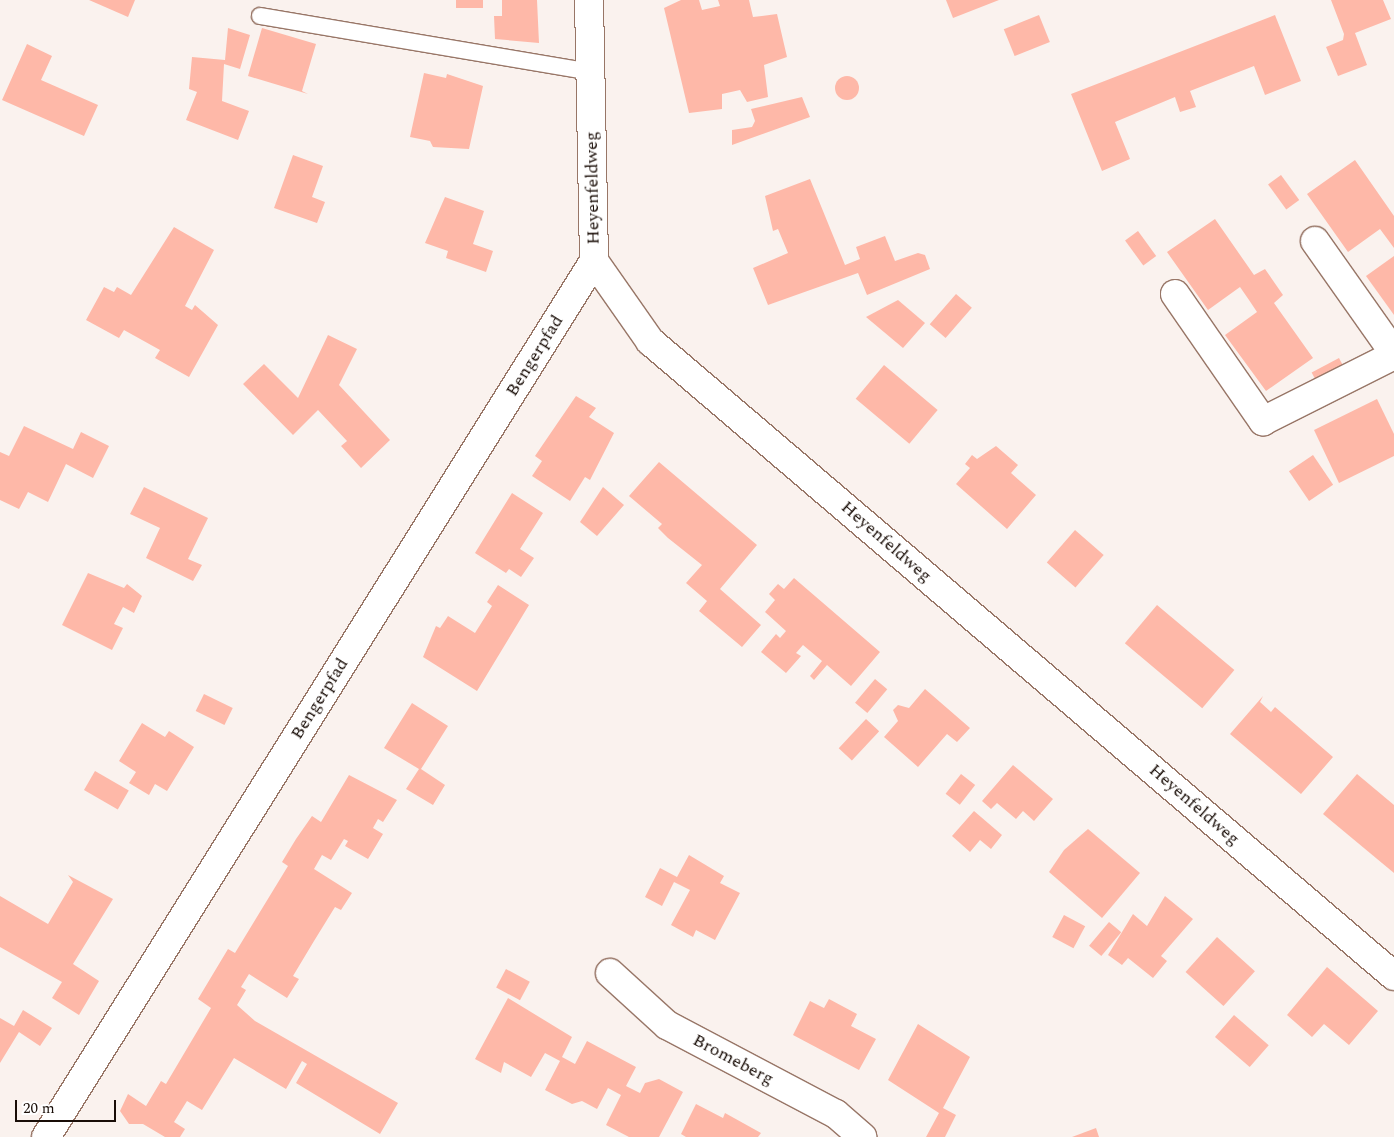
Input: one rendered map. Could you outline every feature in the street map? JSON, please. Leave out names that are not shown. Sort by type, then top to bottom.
[{"type":"street","name":"Heyenfeldweg","points":[[589,0],[594,261],[650,341],[1394,976]]},
{"type":"street","points":[[1175,294],[1263,421],[1394,354],[1315,241]]},
{"type":"street","name":"Bengerpfad","points":[[46,1137],[594,261]]},
{"type":"street","name":"Bromeberg","points":[[610,973],[667,1025],[836,1114],[862,1137]]},
{"type":"lane","points":[[260,16],[590,72]]},
{"type":"building","points":[[89,0],[135,0],[128,17]]},
{"type":"building","points":[[456,0],[483,0],[483,8],[456,8]]},
{"type":"building","points":[[502,0],[537,0],[539,43],[495,39],[494,16],[502,16]]},
{"type":"building","points":[[681,0],[699,0],[702,10],[720,6],[718,0],[749,0],[753,17],[777,14],[787,57],[764,65],[768,97],[747,102],[740,90],[722,94],[722,109],[689,113],[664,8]]},
{"type":"building","points":[[946,0],[999,0],[953,18]]},
{"type":"building","points":[[1331,0],[1383,0],[1391,19],[1355,33],[1367,65],[1338,76],[1326,47],[1343,40],[1344,34]]},
{"type":"building","points":[[1039,15],[1050,42],[1015,56],[1004,29]]},
{"type":"building","points":[[1275,15],[1301,81],[1265,95],[1254,66],[1190,91],[1196,107],[1180,112],[1175,97],[1115,122],[1130,159],[1102,171],[1071,94]]},
{"type":"building","points":[[228,28],[250,35],[240,69],[224,64],[222,101],[249,111],[238,140],[186,120],[197,92],[189,89],[192,57],[225,60]]},
{"type":"building","points":[[262,28],[316,44],[302,91],[308,94],[248,76]]},
{"type":"building","points":[[27,44],[52,56],[41,80],[98,105],[84,136],[2,100]]},
{"type":"building","points":[[424,73],[446,78],[447,74],[483,86],[469,149],[433,147],[430,141],[410,137]]},
{"type":"building","points":[[847,76],[852,77],[858,83],[858,93],[852,99],[847,100],[842,99],[836,93],[835,88],[836,83],[842,77]]},
{"type":"building","points":[[802,97],[810,117],[732,145],[732,130],[752,127],[755,121],[751,109]]},
{"type":"building","points":[[293,155],[323,166],[312,197],[325,202],[317,223],[274,208]]},
{"type":"building","points":[[1355,160],[1394,216],[1394,248],[1380,229],[1348,252],[1307,194]]},
{"type":"building","points":[[1281,175],[1299,200],[1286,209],[1268,184]]},
{"type":"building","points":[[810,179],[845,265],[860,259],[856,247],[885,236],[895,261],[918,253],[925,255],[930,269],[867,295],[858,273],[768,305],[753,268],[788,253],[778,229],[773,231],[765,196]]},
{"type":"building","points":[[445,197],[484,211],[473,244],[493,251],[486,272],[446,258],[448,251],[425,243]]},
{"type":"building","points":[[1215,219],[1254,275],[1265,269],[1283,295],[1274,303],[1313,358],[1266,391],[1225,335],[1257,312],[1240,287],[1208,310],[1167,252]]},
{"type":"building","points":[[174,227],[214,250],[185,306],[192,310],[195,305],[218,325],[189,377],[155,358],[160,350],[124,330],[119,338],[86,320],[104,287],[114,292],[117,287],[131,295]]},
{"type":"building","points":[[1138,231],[1156,256],[1143,265],[1125,240]]},
{"type":"building","points":[[1394,256],[1394,315],[1366,276]]},
{"type":"building","points":[[956,294],[972,308],[946,338],[930,324]]},
{"type":"building","points":[[898,300],[925,323],[903,348],[866,317]]},
{"type":"building","points":[[328,335],[357,349],[339,385],[390,440],[361,468],[341,446],[347,441],[318,410],[293,435],[243,384],[264,364],[298,398]]},
{"type":"building","points":[[1339,358],[1347,373],[1320,388],[1312,373]]},
{"type":"building","points":[[884,365],[938,410],[909,444],[856,399]]},
{"type":"building","points":[[576,396],[596,408],[589,417],[614,433],[590,480],[585,477],[570,501],[532,476],[542,461],[535,456]]},
{"type":"building","points":[[1377,399],[1394,434],[1394,456],[1339,483],[1314,430]]},
{"type":"building","points":[[24,426],[73,449],[81,432],[109,446],[93,478],[66,464],[48,502],[28,492],[19,509],[0,500],[0,452],[9,456]]},
{"type":"building","points":[[996,446],[1018,465],[1011,473],[1036,495],[1007,529],[956,484],[970,468],[965,464],[972,455],[977,459]]},
{"type":"building","points":[[1313,455],[1333,485],[1309,501],[1289,471]]},
{"type":"building","points":[[659,462],[757,545],[720,589],[761,625],[742,647],[699,611],[707,601],[686,583],[702,565],[668,538],[658,528],[662,524],[629,496]]},
{"type":"building","points":[[144,487],[208,518],[188,559],[202,565],[193,581],[146,558],[160,528],[130,514]]},
{"type":"building","points":[[603,487],[624,505],[597,536],[580,522]]},
{"type":"building","points":[[512,493],[543,513],[520,549],[534,558],[521,577],[509,569],[506,573],[475,553]]},
{"type":"building","points":[[1075,530],[1104,555],[1075,587],[1047,562]]},
{"type":"building","points":[[88,573],[124,588],[127,584],[142,596],[134,613],[123,607],[114,624],[123,628],[112,650],[62,625]]},
{"type":"building","points":[[794,578],[880,652],[851,686],[827,665],[814,680],[810,676],[822,661],[803,645],[796,653],[801,656],[786,673],[761,652],[776,634],[780,638],[786,631],[765,612],[775,600],[769,594],[778,584],[784,589]]},
{"type":"building","points":[[498,585],[529,605],[477,691],[423,657],[436,626],[440,628],[448,616],[475,633],[492,606],[487,602]]},
{"type":"building","points":[[1157,605],[1234,670],[1202,708],[1125,643]]},
{"type":"building","points":[[875,679],[887,689],[867,713],[855,703]]},
{"type":"building","points":[[925,689],[970,728],[957,742],[947,734],[918,767],[884,737],[898,721],[893,710],[898,705],[909,708]]},
{"type":"building","points":[[204,694],[233,708],[224,725],[196,711]]},
{"type":"building","points":[[1263,696],[1260,702],[1271,712],[1275,707],[1333,757],[1301,794],[1230,734]]},
{"type":"building","points":[[412,703],[448,726],[421,769],[445,785],[433,805],[406,789],[419,769],[384,748]]},
{"type":"building","points":[[866,719],[879,731],[852,761],[839,748]]},
{"type":"building","points":[[142,723],[165,737],[169,731],[194,747],[167,791],[155,784],[149,795],[129,783],[136,772],[119,761]]},
{"type":"building","points":[[1013,765],[1053,799],[1034,821],[1023,811],[1016,819],[997,803],[991,809],[982,801]]},
{"type":"building","points":[[95,771],[129,790],[118,810],[84,790]]},
{"type":"building","points":[[961,774],[975,785],[960,805],[946,794]]},
{"type":"building","points":[[1357,774],[1394,805],[1394,873],[1323,814]]},
{"type":"building","points":[[349,775],[397,800],[383,822],[378,819],[373,828],[383,834],[368,859],[345,846],[348,841],[344,839],[331,860],[322,855],[314,869],[352,893],[341,910],[335,907],[293,976],[299,979],[287,998],[249,974],[241,987],[246,990],[237,1005],[255,1021],[398,1103],[380,1134],[296,1083],[307,1064],[302,1061],[286,1089],[234,1058],[202,1110],[187,1101],[174,1122],[185,1129],[180,1137],[165,1137],[143,1124],[129,1124],[120,1111],[128,1094],[146,1106],[161,1081],[166,1084],[211,1008],[198,999],[228,949],[235,953],[288,866],[282,862],[296,839],[312,816],[321,822]]},
{"type":"building","points":[[974,811],[1002,835],[991,849],[980,840],[970,852],[952,836]]},
{"type":"building","points":[[1088,829],[1140,873],[1102,918],[1049,872],[1064,850]]},
{"type":"building","points":[[689,855],[724,876],[720,883],[740,893],[715,940],[696,930],[693,937],[671,925],[690,890],[674,882],[662,906],[645,897],[660,868],[677,877]]},
{"type":"building","points":[[68,875],[113,899],[73,964],[99,981],[79,1015],[52,998],[62,982],[0,947],[0,896],[48,924],[73,882]]},
{"type":"building","points":[[1165,896],[1193,919],[1161,956],[1167,961],[1153,978],[1128,958],[1122,965],[1108,955],[1133,914],[1147,926]]},
{"type":"building","points":[[1064,915],[1085,926],[1073,948],[1052,937]]},
{"type":"building","points":[[1109,922],[1121,932],[1101,956],[1089,946]]},
{"type":"building","points":[[1217,937],[1255,971],[1223,1006],[1186,972]]},
{"type":"building","points":[[1327,967],[1378,1011],[1349,1045],[1324,1024],[1312,1037],[1287,1015]]},
{"type":"building","points":[[506,969],[530,982],[520,1000],[496,988]]},
{"type":"building","points":[[508,998],[572,1037],[562,1057],[575,1064],[587,1041],[636,1067],[626,1086],[640,1093],[645,1083],[659,1079],[683,1092],[659,1137],[629,1137],[606,1125],[621,1095],[608,1088],[597,1109],[582,1101],[572,1104],[545,1090],[560,1061],[545,1053],[531,1077],[504,1062],[501,1073],[475,1059]]},
{"type":"building","points":[[829,999],[857,1014],[851,1026],[876,1039],[859,1070],[793,1035],[810,1001],[824,1008]]},
{"type":"building","points":[[23,1010],[52,1028],[40,1046],[19,1032],[0,1063],[0,1018],[14,1026]]},
{"type":"building","points":[[1234,1015],[1269,1045],[1250,1067],[1215,1037]]},
{"type":"building","points":[[918,1024],[970,1057],[943,1108],[956,1115],[945,1137],[926,1137],[939,1113],[888,1080]]},
{"type":"building","points":[[696,1104],[723,1118],[725,1113],[761,1133],[758,1137],[686,1137],[681,1134]]},
{"type":"building","points":[[1096,1128],[1099,1137],[1072,1137]]}]
